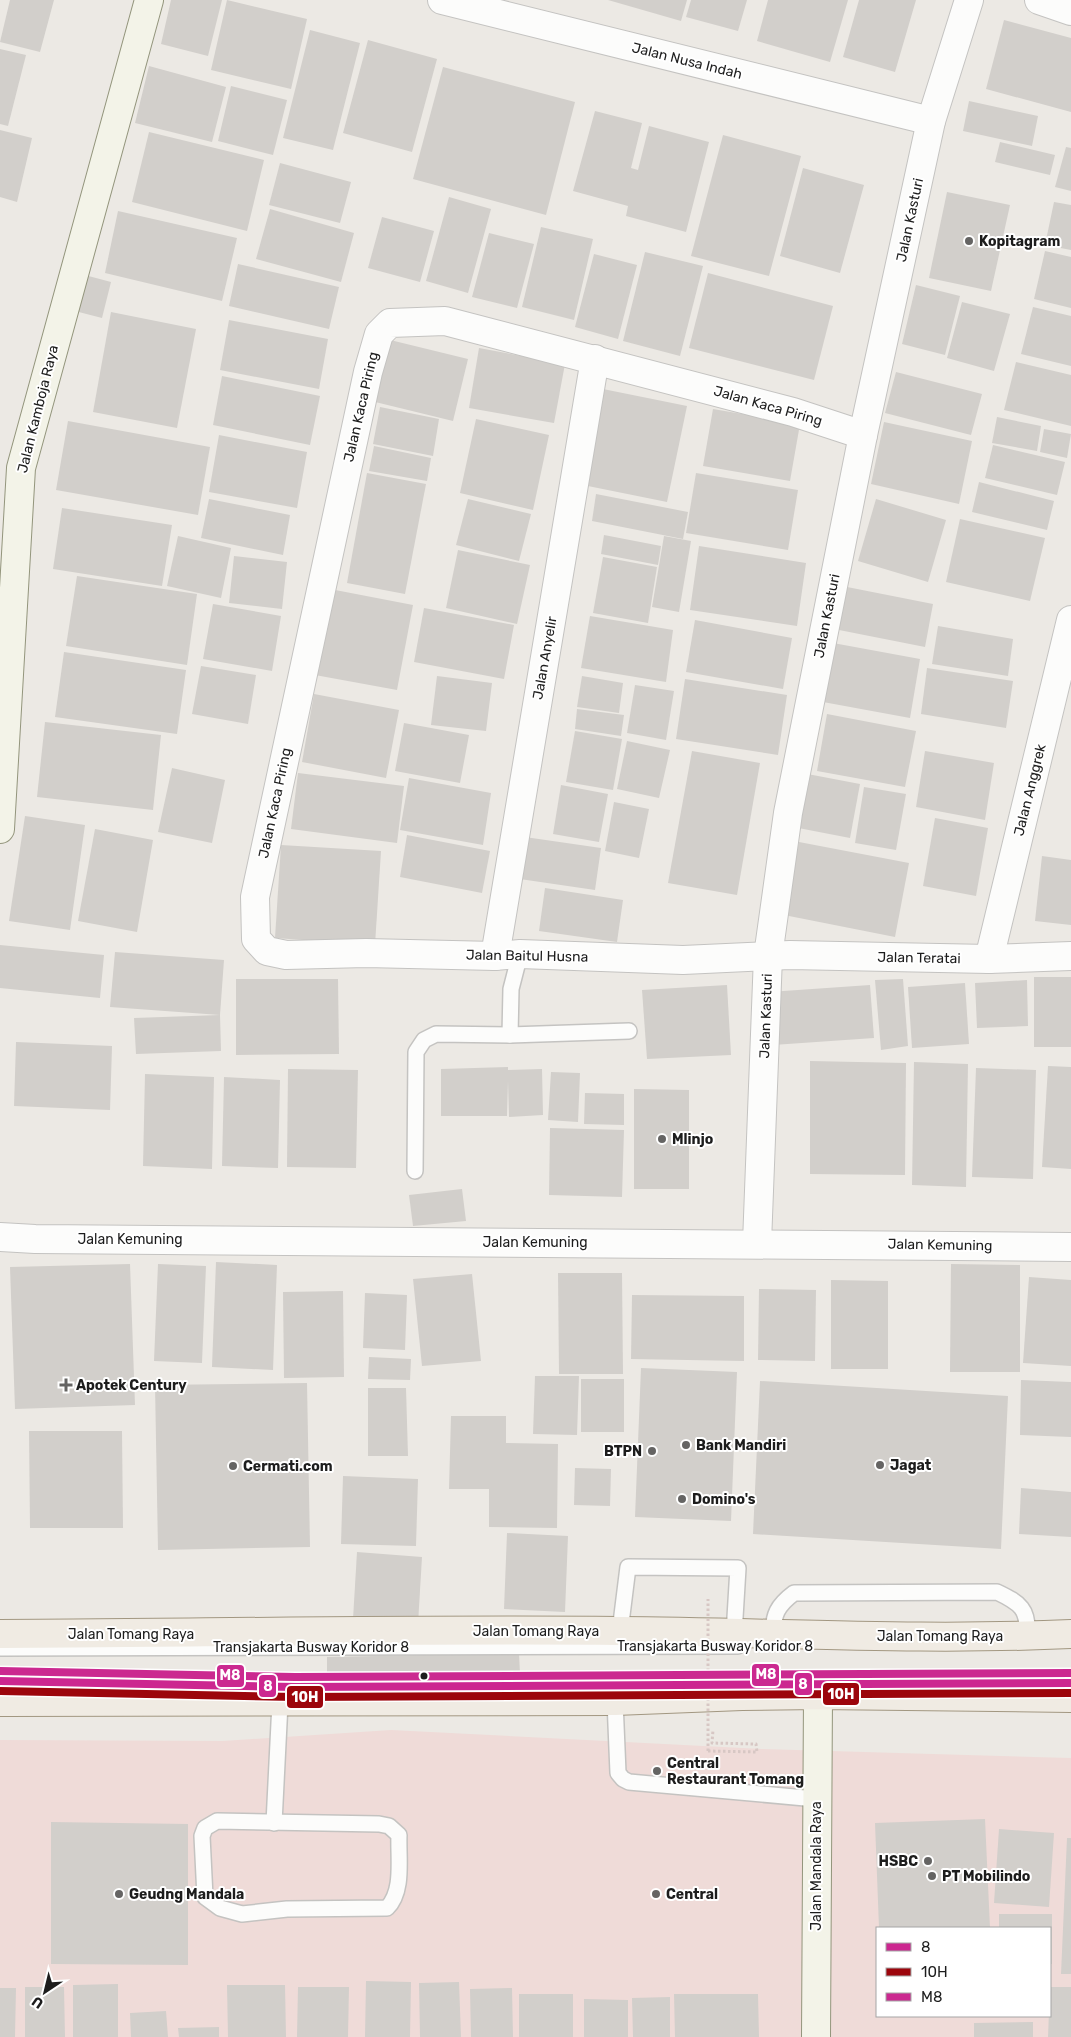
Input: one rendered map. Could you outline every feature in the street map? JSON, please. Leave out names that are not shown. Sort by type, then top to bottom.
[{"type":"main road","name":"Jalan Tomang Raya","points":[[0,1634],[620,1631],[774,1635],[1027,1636],[1071,1634]]},
{"type":"main road","points":[[0,1702],[615,1701],[818,1695],[1071,1698]]},
{"type":"street","name":"Jalan Kamboja Raya","points":[[0,829],[20,468],[149,0]]},
{"type":"street","name":"Jalan Nusa Indah","points":[[442,0],[931,121]]},
{"type":"street","name":"Jalan Kasturi","points":[[757,1243],[768,956],[788,813],[863,435],[931,121],[968,0]]},
{"type":"street","points":[[1039,0],[1071,11]]},
{"type":"street","name":"Jalan Kaca Piring","points":[[286,955],[267,950],[256,939],[255,896],[368,372],[379,334],[390,323],[445,320],[793,412],[863,435]]},
{"type":"street","name":"Jalan Anyelir","points":[[508,955],[596,359]]},
{"type":"street","name":"Jalan Anggrek","points":[[989,960],[1071,620]]},
{"type":"street","name":"Jalan Baitul Husna","points":[[286,955],[366,953],[683,960],[768,956]]},
{"type":"street","name":"Jalan Teratai","points":[[768,956],[989,960],[1071,956]]},
{"type":"street","name":"Jalan Kemuning","points":[[0,1237],[45,1239],[1071,1246]]},
{"type":"street","name":"Jalan Mandala Raya","points":[[816,2037],[818,1695]]},
{"type":"lane","points":[[508,955],[511,989],[510,1035]]},
{"type":"lane","points":[[415,1171],[416,1052],[424,1040],[436,1034],[510,1035],[629,1031]]},
{"type":"lane","points":[[620,1631],[628,1567],[738,1568],[734,1634]]},
{"type":"lane","points":[[774,1635],[773,1622],[781,1603],[794,1593],[997,1592],[1019,1603],[1028,1623],[1027,1636]]},
{"type":"lane","name":"Transjakarta Busway Koridor 8","points":[[0,1648],[1071,1646]]},
{"type":"lane","points":[[0,1681],[295,1687],[1071,1683]]},
{"type":"lane","points":[[615,1701],[618,1773],[629,1782],[816,1799]]},
{"type":"lane","points":[[274,1823],[280,1703]]},
{"type":"lane","points":[[217,1821],[274,1823],[378,1824],[389,1826],[399,1836],[398,1886],[394,1901],[387,1908],[287,1909],[242,1914],[220,1908],[205,1897],[202,1836],[205,1828],[217,1821]]},
{"type":"path","points":[[708,1599],[708,1751],[757,1752],[756,1744],[712,1743]]},
{"type":"shaded area","points":[[391,1730],[762,1749],[1071,1758],[1071,2037],[0,2037],[0,1740],[223,1741]]},
{"type":"building","points":[[10,0],[54,0],[40,52],[0,42]]},
{"type":"building","points":[[171,0],[222,0],[208,56],[161,44]]},
{"type":"building","points":[[227,0],[307,19],[291,89],[211,70]]},
{"type":"building","points":[[608,0],[687,0],[681,21]]},
{"type":"building","points":[[691,0],[747,0],[738,31],[686,17]]},
{"type":"building","points":[[768,0],[848,0],[830,62],[757,41]]},
{"type":"building","points":[[859,0],[916,0],[895,72],[843,57]]},
{"type":"building","points":[[1004,20],[1071,38],[1071,112],[986,89]]},
{"type":"building","points":[[310,30],[360,43],[333,150],[283,138]]},
{"type":"building","points":[[368,40],[437,59],[412,152],[343,133]]},
{"type":"building","points":[[0,49],[26,55],[8,126],[0,124]]},
{"type":"building","points":[[149,66],[226,87],[212,142],[135,123]]},
{"type":"building","points":[[443,67],[575,102],[546,215],[413,179]]},
{"type":"building","points":[[231,86],[287,100],[273,155],[218,141]]},
{"type":"building","points":[[969,101],[1038,116],[1032,146],[963,131]]},
{"type":"building","points":[[595,111],[642,123],[631,168],[638,170],[649,126],[709,142],[686,232],[626,216],[628,206],[573,191]]},
{"type":"building","points":[[0,130],[32,138],[17,202],[0,197]]},
{"type":"building","points":[[149,132],[264,160],[247,231],[132,202]]},
{"type":"building","points":[[723,135],[801,156],[769,276],[691,256]]},
{"type":"building","points":[[1000,142],[1055,155],[1050,175],[995,162]]},
{"type":"building","points":[[1066,147],[1071,148],[1071,191],[1055,187]]},
{"type":"building","points":[[280,163],[351,182],[340,223],[269,205]]},
{"type":"building","points":[[803,168],[864,185],[840,273],[780,256]]},
{"type":"building","name":"Kopitagram","points":[[947,192],[1010,205],[991,291],[929,278]]},
{"type":"building","points":[[449,197],[491,209],[468,293],[426,281]]},
{"type":"building","points":[[1054,202],[1071,205],[1071,250],[1045,245]]},
{"type":"building","points":[[270,209],[354,233],[341,282],[256,259]]},
{"type":"building","points":[[118,211],[237,238],[222,301],[105,273]]},
{"type":"building","points":[[382,217],[434,231],[420,282],[368,268]]},
{"type":"building","points":[[541,227],[593,239],[574,320],[522,307]]},
{"type":"building","points":[[489,233],[534,244],[517,308],[472,297]]},
{"type":"building","points":[[1045,251],[1071,257],[1071,308],[1034,299]]},
{"type":"building","points":[[645,252],[703,266],[680,356],[623,341]]},
{"type":"building","points":[[594,254],[637,265],[618,339],[575,327]]},
{"type":"building","points":[[238,264],[339,287],[329,329],[229,306]]},
{"type":"building","points":[[708,273],[833,306],[814,380],[689,348]]},
{"type":"building","points":[[81,274],[111,282],[102,318],[71,310]]},
{"type":"building","points":[[916,285],[960,296],[945,355],[902,344]]},
{"type":"building","points":[[962,302],[1010,314],[994,371],[947,358]]},
{"type":"building","points":[[1033,307],[1071,316],[1071,366],[1021,354]]},
{"type":"building","points":[[111,312],[196,329],[177,428],[93,412]]},
{"type":"building","points":[[229,320],[328,339],[319,389],[220,370]]},
{"type":"building","points":[[382,338],[468,359],[453,421],[367,400]]},
{"type":"building","points":[[479,348],[565,364],[554,423],[469,408]]},
{"type":"building","points":[[1016,362],[1071,375],[1071,426],[1004,410]]},
{"type":"building","points":[[896,372],[982,394],[971,435],[885,413]]},
{"type":"building","points":[[222,376],[320,396],[310,445],[213,425]]},
{"type":"building","points":[[603,389],[687,406],[667,502],[583,485]]},
{"type":"building","points":[[380,407],[439,419],[433,456],[373,444]]},
{"type":"building","points":[[713,409],[800,424],[790,481],[703,466]]},
{"type":"building","points":[[997,417],[1041,426],[1037,451],[992,443]]},
{"type":"building","points":[[476,419],[549,435],[533,510],[460,493]]},
{"type":"building","points":[[68,421],[210,447],[198,515],[56,490]]},
{"type":"building","points":[[884,422],[972,441],[959,504],[871,484]]},
{"type":"building","points":[[1044,429],[1071,434],[1067,458],[1040,452]]},
{"type":"building","points":[[219,435],[307,452],[297,508],[209,492]]},
{"type":"building","points":[[993,445],[1065,462],[1057,495],[985,478]]},
{"type":"building","points":[[374,446],[431,458],[427,481],[369,471]]},
{"type":"building","points":[[367,473],[426,484],[405,594],[347,583]]},
{"type":"building","points":[[696,473],[798,490],[788,550],[686,533]]},
{"type":"building","points":[[979,482],[1054,501],[1047,530],[972,512]]},
{"type":"building","points":[[596,494],[688,512],[683,539],[592,521]]},
{"type":"building","points":[[209,499],[290,515],[283,555],[201,538]]},
{"type":"building","points":[[468,499],[531,514],[519,561],[456,545]]},
{"type":"building","points":[[876,499],[946,520],[928,582],[858,561]]},
{"type":"building","points":[[62,508],[172,525],[162,586],[53,569]]},
{"type":"building","points":[[960,519],[1045,538],[1030,601],[946,582]]},
{"type":"building","points":[[604,535],[661,546],[658,565],[601,554]]},
{"type":"building","points":[[178,536],[231,548],[221,598],[167,586]]},
{"type":"building","points":[[664,536],[691,541],[679,612],[652,607]]},
{"type":"building","points":[[699,546],[806,563],[797,626],[690,610]]},
{"type":"building","points":[[458,550],[530,565],[517,624],[446,608]]},
{"type":"building","points":[[234,556],[287,562],[282,609],[229,603]]},
{"type":"building","points":[[603,557],[657,567],[648,623],[593,613]]},
{"type":"building","points":[[77,576],[197,594],[187,665],[66,646]]},
{"type":"building","points":[[842,586],[933,604],[925,647],[834,629]]},
{"type":"building","points":[[330,589],[413,605],[397,690],[315,675]]},
{"type":"building","points":[[213,604],[281,616],[272,671],[203,659]]},
{"type":"building","points":[[424,608],[514,625],[504,679],[414,662]]},
{"type":"building","points":[[590,616],[673,630],[666,682],[581,668]]},
{"type":"building","points":[[695,620],[792,638],[783,689],[686,672]]},
{"type":"building","points":[[938,626],[1013,639],[1008,676],[932,664]]},
{"type":"building","points":[[833,643],[920,659],[910,718],[823,702]]},
{"type":"building","points":[[64,652],[186,670],[177,734],[55,717]]},
{"type":"building","points":[[201,666],[256,675],[248,724],[192,714]]},
{"type":"building","points":[[927,668],[1013,681],[1006,728],[921,714]]},
{"type":"building","points":[[437,676],[492,683],[486,731],[431,725]]},
{"type":"building","points":[[582,676],[623,683],[619,713],[577,707]]},
{"type":"building","points":[[685,679],[787,695],[778,755],[676,739]]},
{"type":"building","points":[[635,685],[674,691],[666,740],[627,733]]},
{"type":"building","points":[[314,694],[399,710],[386,778],[302,762]]},
{"type":"building","points":[[577,709],[624,715],[621,736],[575,729]]},
{"type":"building","points":[[827,714],[916,731],[905,787],[817,771]]},
{"type":"building","points":[[45,722],[161,735],[153,810],[37,797]]},
{"type":"building","points":[[404,723],[469,735],[460,783],[395,771]]},
{"type":"building","points":[[575,731],[622,739],[613,790],[566,782]]},
{"type":"building","points":[[627,741],[670,750],[659,798],[617,789]]},
{"type":"building","points":[[692,751],[760,763],[737,895],[668,883]]},
{"type":"building","points":[[925,751],[994,763],[985,820],[916,807]]},
{"type":"building","points":[[172,768],[225,780],[212,843],[158,832]]},
{"type":"building","points":[[797,772],[860,784],[850,838],[788,826]]},
{"type":"building","points":[[298,773],[404,786],[397,843],[291,829]]},
{"type":"building","points":[[409,778],[491,793],[483,845],[400,830]]},
{"type":"building","points":[[561,785],[608,794],[599,842],[553,834]]},
{"type":"building","points":[[864,787],[906,794],[896,850],[855,843]]},
{"type":"building","points":[[614,802],[649,809],[639,858],[605,851]]},
{"type":"building","points":[[25,816],[85,825],[70,930],[9,921]]},
{"type":"building","points":[[935,818],[988,828],[976,896],[923,886]]},
{"type":"building","points":[[95,829],[153,840],[137,932],[78,921]]},
{"type":"building","points":[[407,835],[490,851],[482,893],[400,877]]},
{"type":"building","points":[[518,836],[601,848],[595,890],[513,878]]},
{"type":"building","points":[[799,842],[909,863],[895,937],[784,915]]},
{"type":"building","points":[[281,845],[381,851],[375,945],[275,938]]},
{"type":"building","points":[[1042,856],[1071,860],[1071,925],[1035,921]]},
{"type":"building","points":[[545,888],[623,900],[617,942],[539,931]]},
{"type":"building","points":[[0,945],[104,955],[100,998],[0,988]]},
{"type":"building","points":[[115,952],[224,960],[220,1015],[110,1007]]},
{"type":"building","points":[[1034,977],[1071,977],[1071,1047],[1034,1047]]},
{"type":"building","points":[[236,979],[338,979],[339,1054],[236,1055]]},
{"type":"building","points":[[903,979],[908,1046],[881,1050],[875,980]]},
{"type":"building","points":[[1027,980],[1028,1026],[977,1028],[975,983]]},
{"type":"building","points":[[965,983],[969,1044],[912,1048],[908,987]]},
{"type":"building","points":[[727,985],[731,1055],[647,1059],[642,990]]},
{"type":"building","points":[[870,985],[874,1038],[773,1045],[769,992]]},
{"type":"building","points":[[220,1015],[221,1051],[136,1054],[134,1018]]},
{"type":"building","points":[[16,1042],[112,1046],[110,1110],[14,1106]]},
{"type":"building","points":[[810,1061],[906,1063],[905,1175],[810,1174]]},
{"type":"building","points":[[914,1062],[968,1064],[966,1187],[912,1185]]},
{"type":"building","points":[[1048,1066],[1071,1067],[1071,1169],[1042,1167]]},
{"type":"building","points":[[508,1067],[508,1070],[542,1069],[543,1115],[509,1117],[508,1081],[507,1116],[441,1116],[441,1069]]},
{"type":"building","points":[[976,1068],[1036,1070],[1033,1179],[972,1177]]},
{"type":"building","points":[[288,1069],[358,1070],[356,1168],[287,1167]]},
{"type":"building","points":[[551,1072],[580,1073],[578,1122],[548,1120]]},
{"type":"building","points":[[145,1074],[214,1077],[212,1169],[143,1166]]},
{"type":"building","points":[[224,1077],[280,1080],[278,1168],[222,1166]]},
{"type":"building","name":"Mlinjo","points":[[634,1089],[689,1090],[689,1189],[634,1189]]},
{"type":"building","points":[[585,1093],[624,1094],[624,1125],[584,1124]]},
{"type":"building","points":[[550,1128],[624,1130],[622,1197],[549,1195]]},
{"type":"building","points":[[462,1189],[466,1221],[413,1226],[409,1195]]},
{"type":"building","points":[[216,1262],[277,1265],[273,1370],[212,1367]]},
{"type":"building","points":[[130,1264],[135,1405],[15,1409],[10,1267]]},
{"type":"building","points":[[158,1264],[206,1266],[202,1363],[154,1361]]},
{"type":"building","points":[[951,1264],[1020,1265],[1020,1372],[950,1372]]},
{"type":"building","points":[[558,1273],[622,1273],[623,1374],[559,1374]]},
{"type":"building","points":[[472,1274],[481,1361],[422,1366],[413,1279]]},
{"type":"building","points":[[1029,1277],[1071,1280],[1071,1366],[1023,1363]]},
{"type":"building","points":[[831,1280],[888,1281],[888,1369],[831,1369]]},
{"type":"building","points":[[759,1289],[816,1290],[815,1361],[758,1360]]},
{"type":"building","points":[[343,1291],[344,1377],[284,1378],[283,1292]]},
{"type":"building","points":[[365,1293],[407,1295],[405,1350],[363,1348]]},
{"type":"building","points":[[632,1295],[744,1296],[744,1361],[631,1359]]},
{"type":"building","points":[[369,1357],[411,1359],[410,1380],[368,1379]]},
{"type":"building","name":"Bank Mandiri","points":[[641,1368],[737,1372],[731,1521],[635,1517]]},
{"type":"building","points":[[535,1376],[579,1376],[577,1435],[533,1434]]},
{"type":"building","points":[[581,1379],[624,1379],[624,1432],[581,1432]]},
{"type":"building","points":[[1021,1380],[1071,1382],[1071,1437],[1020,1435]]},
{"type":"building","name":"Jagat","points":[[760,1381],[1008,1396],[1001,1549],[753,1534]]},
{"type":"building","name":"Cermati.com","points":[[307,1383],[310,1547],[158,1550],[155,1385]]},
{"type":"building","points":[[368,1388],[406,1388],[408,1456],[368,1456]]},
{"type":"building","points":[[451,1416],[506,1416],[506,1443],[558,1444],[557,1528],[489,1527],[489,1489],[449,1489]]},
{"type":"building","points":[[29,1431],[122,1431],[123,1528],[30,1528]]},
{"type":"building","points":[[575,1468],[611,1469],[610,1506],[574,1505]]},
{"type":"building","points":[[343,1476],[418,1479],[416,1546],[341,1544]]},
{"type":"building","points":[[1021,1488],[1071,1492],[1071,1537],[1019,1534]]},
{"type":"building","points":[[507,1533],[568,1536],[565,1612],[504,1609]]},
{"type":"building","points":[[357,1552],[422,1557],[418,1624],[353,1619]]},
{"type":"building","points":[[519,1653],[520,1674],[327,1677],[327,1657]]},
{"type":"building","name":"PT Mobilindo","points":[[985,1819],[990,1927],[879,1927],[875,1823]]},
{"type":"building","name":"Geudng Mandala","points":[[51,1822],[188,1824],[188,1965],[51,1964]]},
{"type":"building","points":[[999,1829],[1054,1833],[1049,1907],[994,1903]]},
{"type":"building","points":[[1067,1838],[1071,1838],[1071,1974],[1061,1974]]},
{"type":"building","points":[[999,1914],[1052,1914],[1052,1964],[1051,1927],[999,1927]]},
{"type":"building","points":[[366,1981],[411,1982],[410,2037],[365,2037]]},
{"type":"building","points":[[459,1982],[461,2037],[420,2037],[419,1983]]},
{"type":"building","points":[[118,1984],[118,2037],[73,2037],[73,1985]]},
{"type":"building","points":[[227,1985],[285,1985],[286,2037],[228,2037]]},
{"type":"building","points":[[25,1987],[64,1987],[65,2037],[25,2037]]},
{"type":"building","points":[[298,1987],[349,1987],[348,2037],[297,2037]]},
{"type":"building","points":[[1051,1987],[1071,1987],[1071,2037],[1048,2037],[1049,2017],[1051,2017]]},
{"type":"building","points":[[0,1988],[16,1988],[15,2037],[0,2037]]},
{"type":"building","points":[[512,1988],[513,2037],[471,2037],[470,1989]]},
{"type":"building","points":[[519,1994],[573,1994],[573,2037],[519,2037]]},
{"type":"building","points":[[674,1994],[758,1994],[759,2037],[675,2037]]},
{"type":"building","points":[[670,1997],[670,2037],[633,2037],[632,1998]]},
{"type":"building","points":[[584,1999],[628,2000],[628,2037],[584,2037]]},
{"type":"building","points":[[166,2011],[168,2037],[131,2037],[130,2013]]},
{"type":"building","points":[[1033,2022],[1033,2037],[974,2037],[974,2023]]},
{"type":"building","points":[[219,2027],[219,2037],[179,2037],[178,2028]]},
{"type":"transit line","name":"M8","points":[[0,1671],[295,1677],[1071,1673]]},
{"type":"transit line","name":"8","points":[[0,1681],[295,1687],[1071,1683]]},
{"type":"transit line","name":"10H","points":[[0,1691],[295,1697],[1071,1693]]},
{"type":"place","name":"Kopitagram","points":[[969,241]]},
{"type":"place","name":"Mlinjo","points":[[662,1139]]},
{"type":"place","name":"Apotek Century","points":[[66,1385]]},
{"type":"place","name":"Bank Mandiri","points":[[686,1445]]},
{"type":"place","name":"BTPN","points":[[652,1451]]},
{"type":"place","name":"Jagat","points":[[880,1465]]},
{"type":"place","name":"Cermati.com","points":[[233,1466]]},
{"type":"place","name":"Domino's","points":[[682,1499]]},
{"type":"place","name":"Central Restaurant Tomang","points":[[657,1771]]},
{"type":"place","name":"HSBC","points":[[928,1861]]},
{"type":"place","name":"PT Mobilindo","points":[[932,1876]]},
{"type":"place","name":"Geudng Mandala","points":[[119,1894]]},
{"type":"place","name":"Central","points":[[656,1894]]}]
